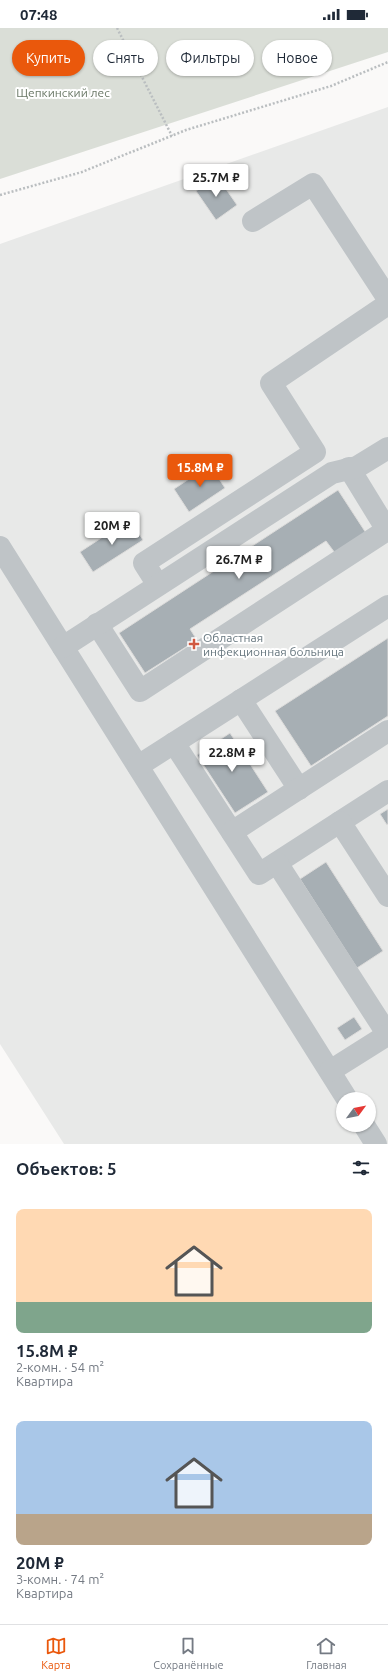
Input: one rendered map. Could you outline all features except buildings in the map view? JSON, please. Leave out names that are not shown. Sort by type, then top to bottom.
[{"type":"lane","points":[[253,221],[313,184],[388,299]]},
{"type":"lane","points":[[158,585],[144,563],[315,452],[271,383],[388,304]]},
{"type":"lane","points":[[63,647],[332,473],[356,467],[388,448]]},
{"type":"lane","points":[[97,624],[140,691],[387,530],[349,468]]},
{"type":"lane","points":[[0,547],[343,1092]]},
{"type":"lane","points":[[138,766],[388,606]]},
{"type":"lane","points":[[241,700],[299,789]]},
{"type":"lane","points":[[232,832],[388,732]]},
{"type":"lane","points":[[174,743],[259,874],[388,791]]},
{"type":"lane","points":[[340,822],[388,896]]},
{"type":"lane","points":[[276,863],[388,1035],[330,1071]]},
{"type":"lane","points":[[368,1132],[376,1144]]},
{"type":"path","points":[[117,28],[172,136]]},
{"type":"path","points":[[0,195],[82,172],[172,136],[331,86],[388,62]]},
{"type":"shaded area","name":"Областная инфекционная больница","points":[[388,107],[388,1144],[64,1144],[0,1044],[0,244]]},
{"type":"green space","name":"Щепкинский лес","points":[[0,28],[388,28],[388,52],[332,70],[332,40],[262,40],[262,76],[315,76],[0,179]]},
{"type":"place","name":"Областная инфекционная больница","points":[[194,644]]}]
